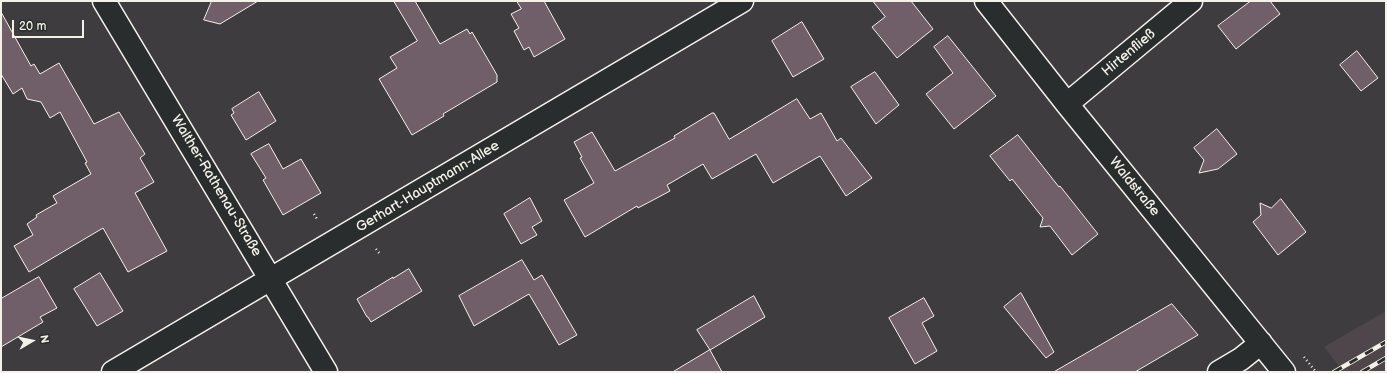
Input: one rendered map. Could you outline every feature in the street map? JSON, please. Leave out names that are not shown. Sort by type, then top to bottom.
[{"type":"street","name":"Walther-Rathenau-Straße","points":[[104,1],[272,279],[326,372]]},
{"type":"street","name":"Gerhart-Hauptmann-Allee","points":[[113,372],[742,1]]},
{"type":"street","name":"Waldstraße","points":[[986,1],[1067,104],[1284,372]]},
{"type":"street","name":"Hirtenfließ","points":[[1067,104],[1191,1]]},
{"type":"street","points":[[1219,372],[1241,359],[1261,343]]},
{"type":"path","points":[[314,214],[317,219]]},
{"type":"path","points":[[376,249],[380,254]]},
{"type":"shaded area","points":[[1386,311],[1386,372],[1344,372],[1324,347]]},
{"type":"building","points":[[212,1],[258,1],[220,24],[204,20]]},
{"type":"building","points":[[394,1],[415,1],[440,44],[467,29],[470,34],[472,32],[497,75],[497,82],[443,114],[444,116],[412,135],[379,79],[397,68],[390,57],[417,41]]},
{"type":"building","points":[[517,1],[544,1],[565,39],[534,57],[529,47],[524,50],[514,31],[519,28],[511,14],[521,9]]},
{"type":"building","points":[[873,1],[911,1],[933,29],[897,58],[872,27],[885,17]]},
{"type":"building","points":[[1251,1],[1270,1],[1280,14],[1236,49],[1218,26]]},
{"type":"building","points":[[1,12],[31,66],[34,64],[40,74],[59,63],[94,124],[119,112],[145,154],[140,158],[154,182],[135,193],[167,251],[128,272],[103,228],[29,272],[14,246],[33,235],[27,224],[37,217],[36,215],[57,203],[53,196],[91,174],[85,163],[87,162],[60,112],[50,118],[41,102],[27,99],[22,88],[13,94],[1,74]]},
{"type":"building","points":[[802,22],[824,59],[793,77],[772,41]]},
{"type":"building","points":[[948,36],[996,96],[954,129],[926,94],[953,73],[934,47]]},
{"type":"building","points":[[1357,51],[1378,78],[1361,91],[1340,65]]},
{"type":"building","points":[[875,72],[899,105],[876,124],[851,87]]},
{"type":"building","points":[[259,92],[276,121],[246,140],[231,115],[234,113],[232,109]]},
{"type":"building","points":[[797,99],[810,119],[821,113],[837,141],[841,138],[872,178],[846,196],[820,156],[773,183],[756,154],[712,179],[703,164],[667,185],[670,191],[638,208],[637,206],[585,237],[564,200],[594,183],[580,158],[582,157],[574,142],[592,132],[615,171],[675,138],[674,136],[712,113],[714,113],[729,139]]},
{"type":"building","points":[[1217,129],[1237,154],[1218,169],[1199,173],[1204,160],[1194,148]]},
{"type":"building","points":[[1018,135],[1098,234],[1072,255],[1050,226],[1040,227],[1043,218],[1012,179],[1010,181],[990,156]]},
{"type":"building","points":[[269,144],[283,169],[301,159],[321,193],[283,215],[263,180],[266,178],[251,154]]},
{"type":"building","points":[[530,198],[542,221],[532,227],[537,235],[521,244],[504,214]]},
{"type":"building","points":[[1281,199],[1306,232],[1278,255],[1253,222],[1261,215],[1260,203],[1271,208]]},
{"type":"building","points":[[522,260],[534,280],[542,275],[577,335],[559,345],[529,294],[474,326],[459,296]]},
{"type":"building","points":[[409,269],[422,291],[371,322],[357,299]]},
{"type":"building","points":[[100,273],[123,311],[97,326],[74,289]]},
{"type":"building","points":[[39,277],[57,308],[40,317],[43,322],[1,347],[1,299]]},
{"type":"building","points":[[1021,293],[1054,352],[1046,358],[1004,307]]},
{"type":"building","points":[[754,296],[765,317],[710,350],[697,330]]},
{"type":"building","points":[[924,298],[934,316],[922,323],[937,351],[915,364],[889,318]]},
{"type":"building","points":[[1172,304],[1198,335],[1135,372],[1054,372]]},
{"type":"building","points":[[710,350],[722,372],[673,372]]},
{"type":"railway","points":[[1334,372],[1386,342]]},
{"type":"railway","points":[[1362,372],[1386,358]]}]
